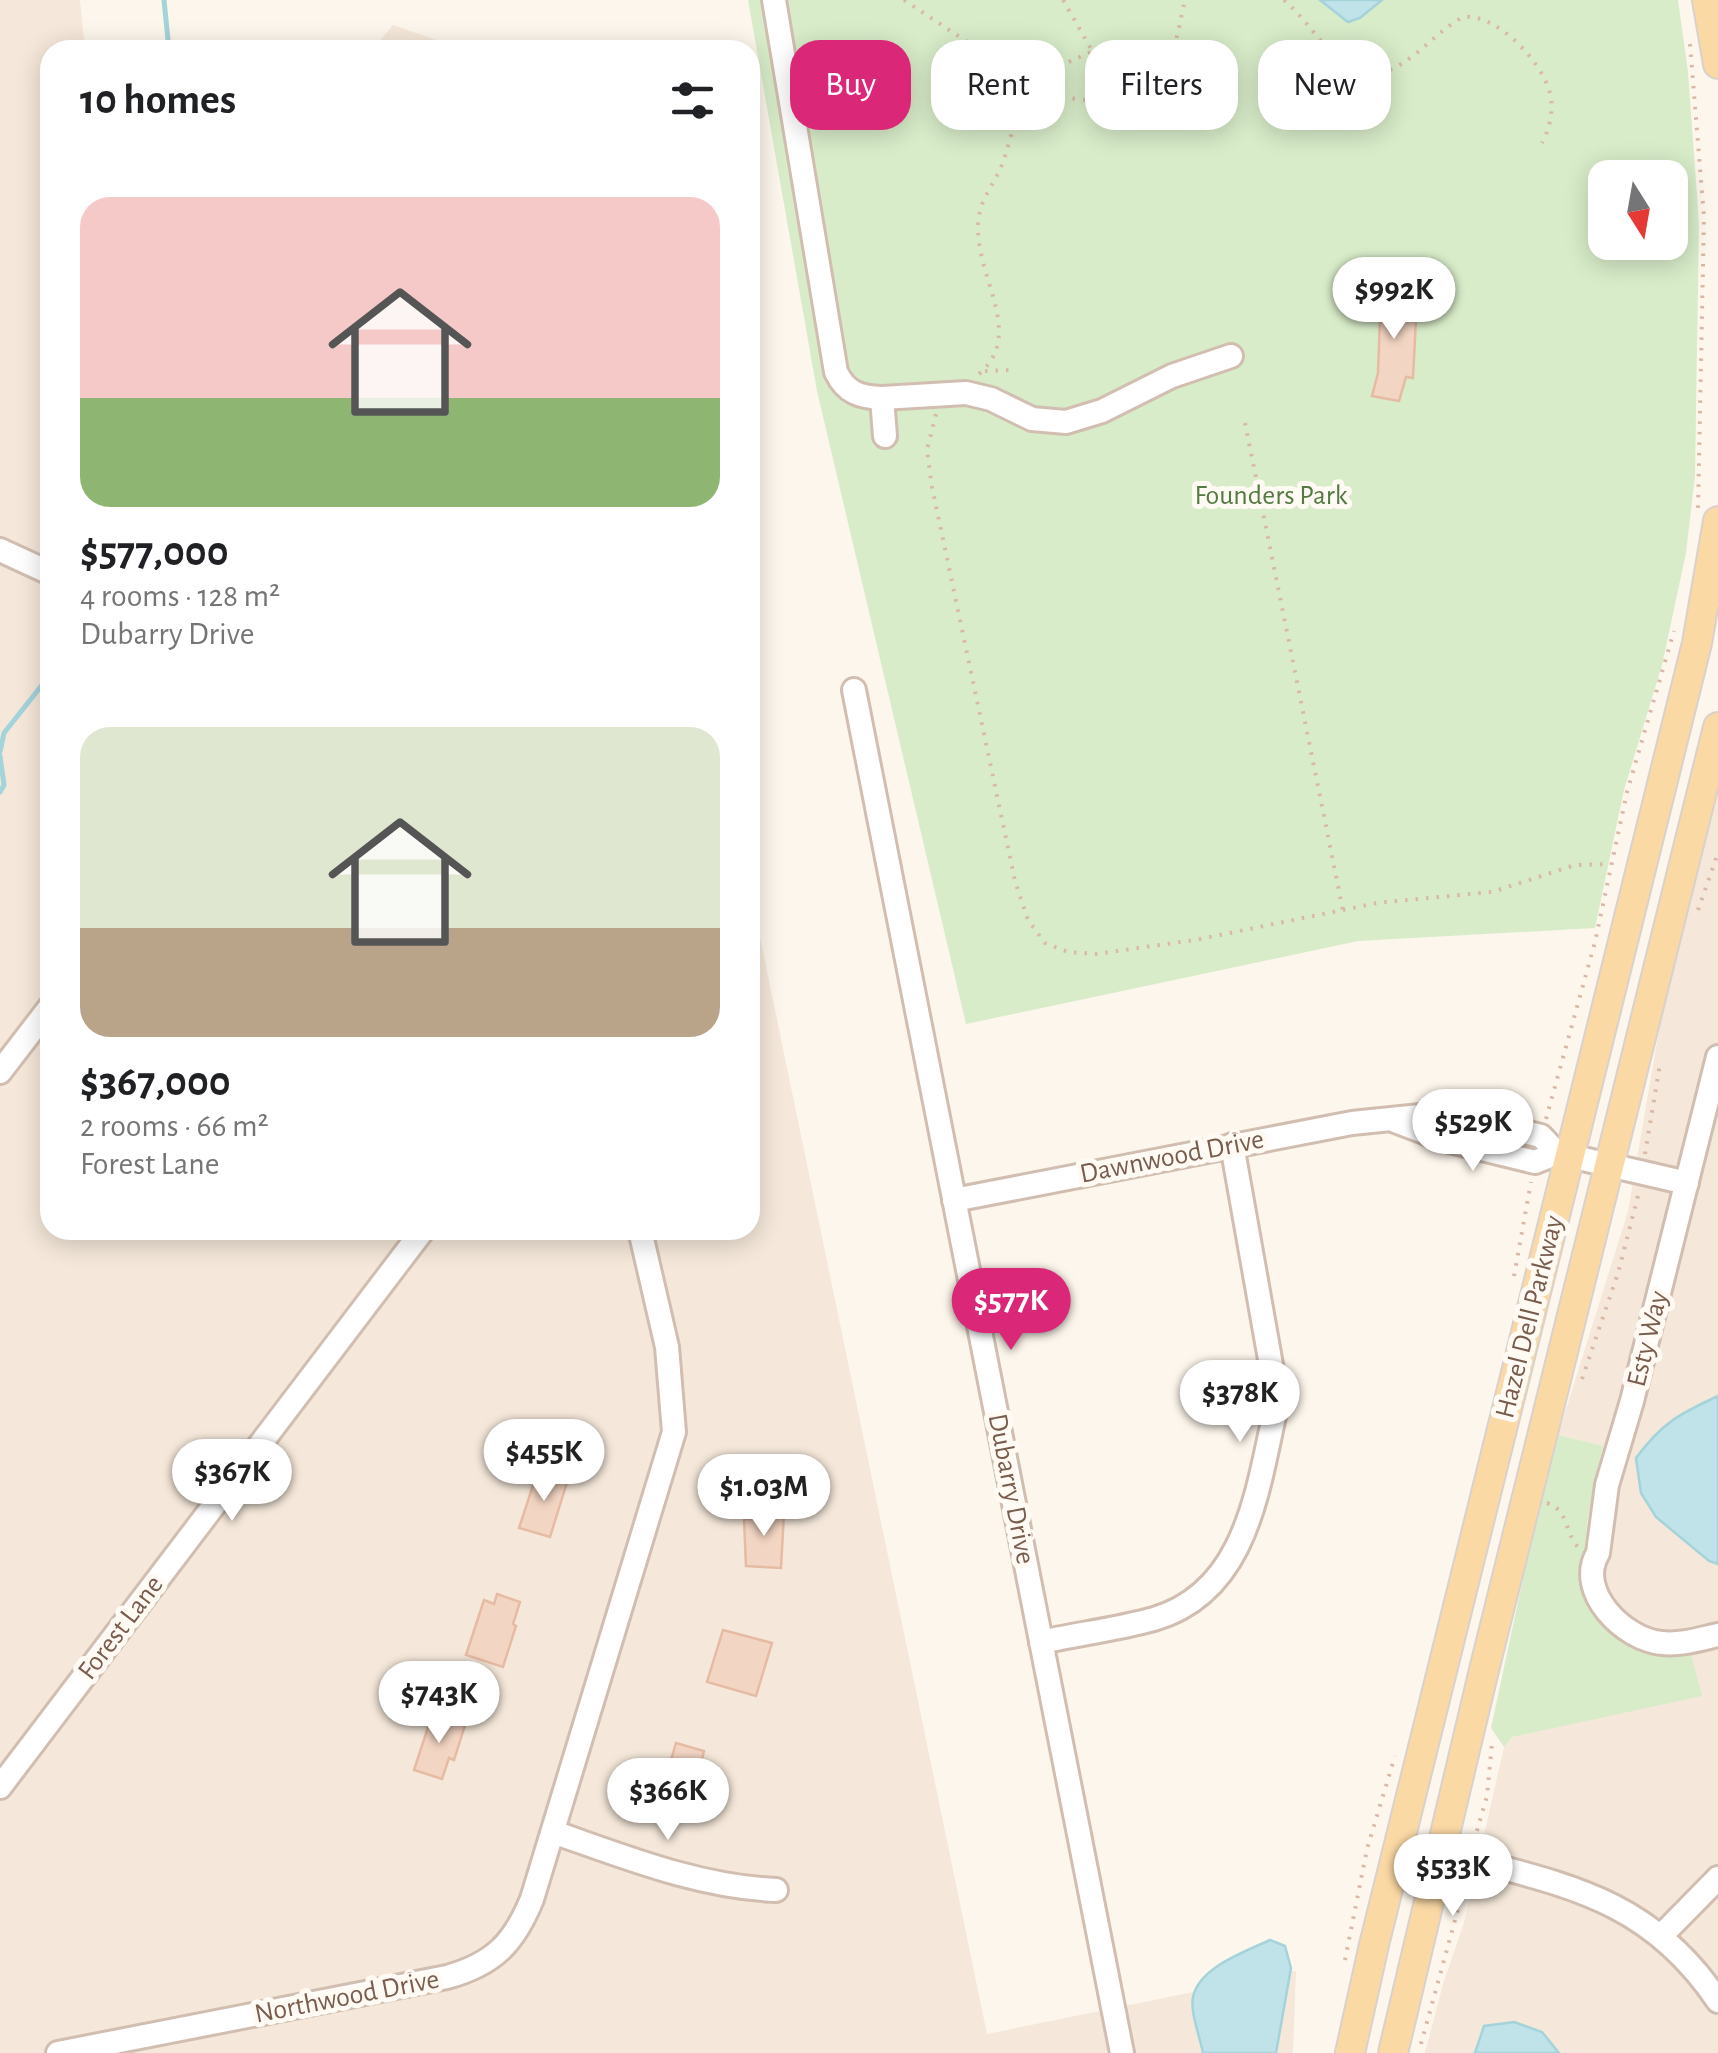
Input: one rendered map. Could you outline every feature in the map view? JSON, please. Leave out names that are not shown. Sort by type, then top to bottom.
[{"type":"main road","points":[[1708,0],[1718,64]]},
{"type":"main road","name":"Hazel Dell Parkway","points":[[1350,2053],[1563,1154],[1697,643],[1708,518]]},
{"type":"main road","name":"Hazel Dell Parkway","points":[[1406,2052],[1440,1851],[1718,727]]},
{"type":"street","points":[[774,0],[836,372],[848,391],[882,398],[966,392],[1042,422],[1066,422],[1102,411],[1172,376],[1231,356]]},
{"type":"street","points":[[882,398],[885,436]]},
{"type":"street","points":[[0,550],[40,568]]},
{"type":"street","name":"Dubarry Drive","points":[[854,690],[1122,2053]]},
{"type":"street","points":[[0,1072],[40,1020]]},
{"type":"street","name":"Esty Way","points":[[1718,1058],[1632,1401],[1611,1468],[1598,1552],[1591,1564],[1592,1582],[1599,1599],[1632,1632],[1660,1643],[1718,1636]]},
{"type":"street","name":"Dawnwood Drive","points":[[954,1200],[1352,1123],[1391,1120],[1424,1134],[1524,1160],[1535,1162],[1563,1154],[1687,1183]]},
{"type":"street","points":[[1041,1642],[1154,1619],[1184,1606],[1199,1598],[1223,1574],[1241,1542],[1275,1412],[1276,1394],[1232,1145]]},
{"type":"street","name":"Forest Lane","points":[[0,1787],[416,1240]]},
{"type":"street","name":"Northwood Drive","points":[[58,2053],[436,1980],[480,1965],[513,1939],[552,1832],[674,1432],[667,1347],[642,1240]]},
{"type":"street","points":[[552,1832],[680,1874],[742,1889],[776,1890]]},
{"type":"street","points":[[1440,1851],[1584,1891],[1623,1910],[1661,1936],[1704,1980],[1718,2001]]},
{"type":"street","points":[[1661,1936],[1718,1878]]},
{"type":"path","points":[[904,0],[965,40]]},
{"type":"path","points":[[1062,0],[1086,40]]},
{"type":"path","points":[[1174,40],[1185,0]]},
{"type":"path","points":[[1284,0],[1340,63],[1360,74],[1394,69],[1464,18],[1478,17],[1495,24],[1524,51],[1549,88],[1550,124],[1542,143]]},
{"type":"path","points":[[1689,40],[1704,217],[1708,518]]},
{"type":"path","points":[[1013,130],[979,212],[980,258],[1001,335],[994,357],[983,371],[952,393],[937,412],[928,439],[930,475],[1012,866],[1024,910],[1036,933],[1055,948],[1096,954],[1173,944],[1394,901],[1492,892],[1576,865],[1610,864]]},
{"type":"path","points":[[983,371],[1010,370]]},
{"type":"path","points":[[1245,423],[1343,910]]},
{"type":"path","points":[[1546,1119],[1677,619]]},
{"type":"path","points":[[1696,915],[1718,853]]},
{"type":"path","points":[[1646,1152],[1660,1058]]},
{"type":"path","points":[[1580,1385],[1618,1273],[1640,1188]]},
{"type":"path","points":[[1550,1490],[1547,1502],[1561,1511],[1574,1544],[1580,1550],[1598,1552]]},
{"type":"path","points":[[1476,1833],[1487,1796],[1494,1731]]},
{"type":"path","points":[[1406,2052],[1466,1883]]},
{"type":"shaded area","points":[[0,0],[80,0],[84,40],[40,40],[40,1240],[760,1240],[760,937],[987,2034],[1296,1971],[1293,2053],[0,2053]]},
{"type":"shaded area","points":[[393,25],[436,40],[380,40]]},
{"type":"shaded area","points":[[1718,794],[1718,2053],[1425,2053],[1464,1923],[1504,1747],[1511,1737],[1701,1695],[1690,1654],[1639,1650],[1597,1619],[1583,1560],[1602,1446],[1558,1435],[1628,1211],[1664,1001]]},
{"type":"green space","name":"Founders Park","points":[[748,0],[1678,0],[1688,72],[1699,223],[1695,476],[1686,553],[1662,665],[1624,790],[1595,928],[1358,941],[966,1024],[817,391],[760,68],[760,40],[755,40]]},
{"type":"green space","points":[[1558,1435],[1603,1446],[1586,1536],[1584,1562],[1590,1605],[1603,1624],[1637,1648],[1691,1654],[1702,1696],[1512,1737],[1504,1747],[1491,1728]]},
{"type":"water","points":[[1320,0],[1382,0],[1360,18],[1348,22]]},
{"type":"water","points":[[1718,1396],[1718,1564],[1709,1561],[1656,1517],[1641,1493],[1636,1458],[1672,1421]]},
{"type":"water","points":[[1270,1940],[1285,1946],[1291,1968],[1276,2053],[1203,2053],[1193,2010],[1197,1986],[1225,1961]]},
{"type":"water","points":[[1514,2022],[1542,2032],[1559,2053],[1475,2053],[1484,2026]]},
{"type":"building","points":[[1403,282],[1408,320],[1416,319],[1413,378],[1406,377],[1399,401],[1372,396],[1378,373],[1380,318],[1376,285]]},
{"type":"building","points":[[538,1470],[568,1479],[550,1537],[519,1528]]},
{"type":"building","points":[[750,1511],[784,1513],[781,1568],[746,1566],[744,1519],[750,1519]]},
{"type":"building","points":[[497,1594],[520,1602],[503,1667],[466,1655],[484,1600],[494,1604]]},
{"type":"building","points":[[723,1630],[772,1643],[756,1696],[707,1682]]},
{"type":"building","points":[[432,1715],[465,1725],[454,1760],[449,1758],[442,1779],[414,1770]]},
{"type":"building","points":[[676,1743],[704,1751],[691,1803],[656,1794]]},
{"type":"waterway","points":[[164,0],[168,40]]},
{"type":"waterway","points":[[0,752],[4,733],[40,688]]},
{"type":"waterway","points":[[0,756],[4,785],[0,792]]}]
